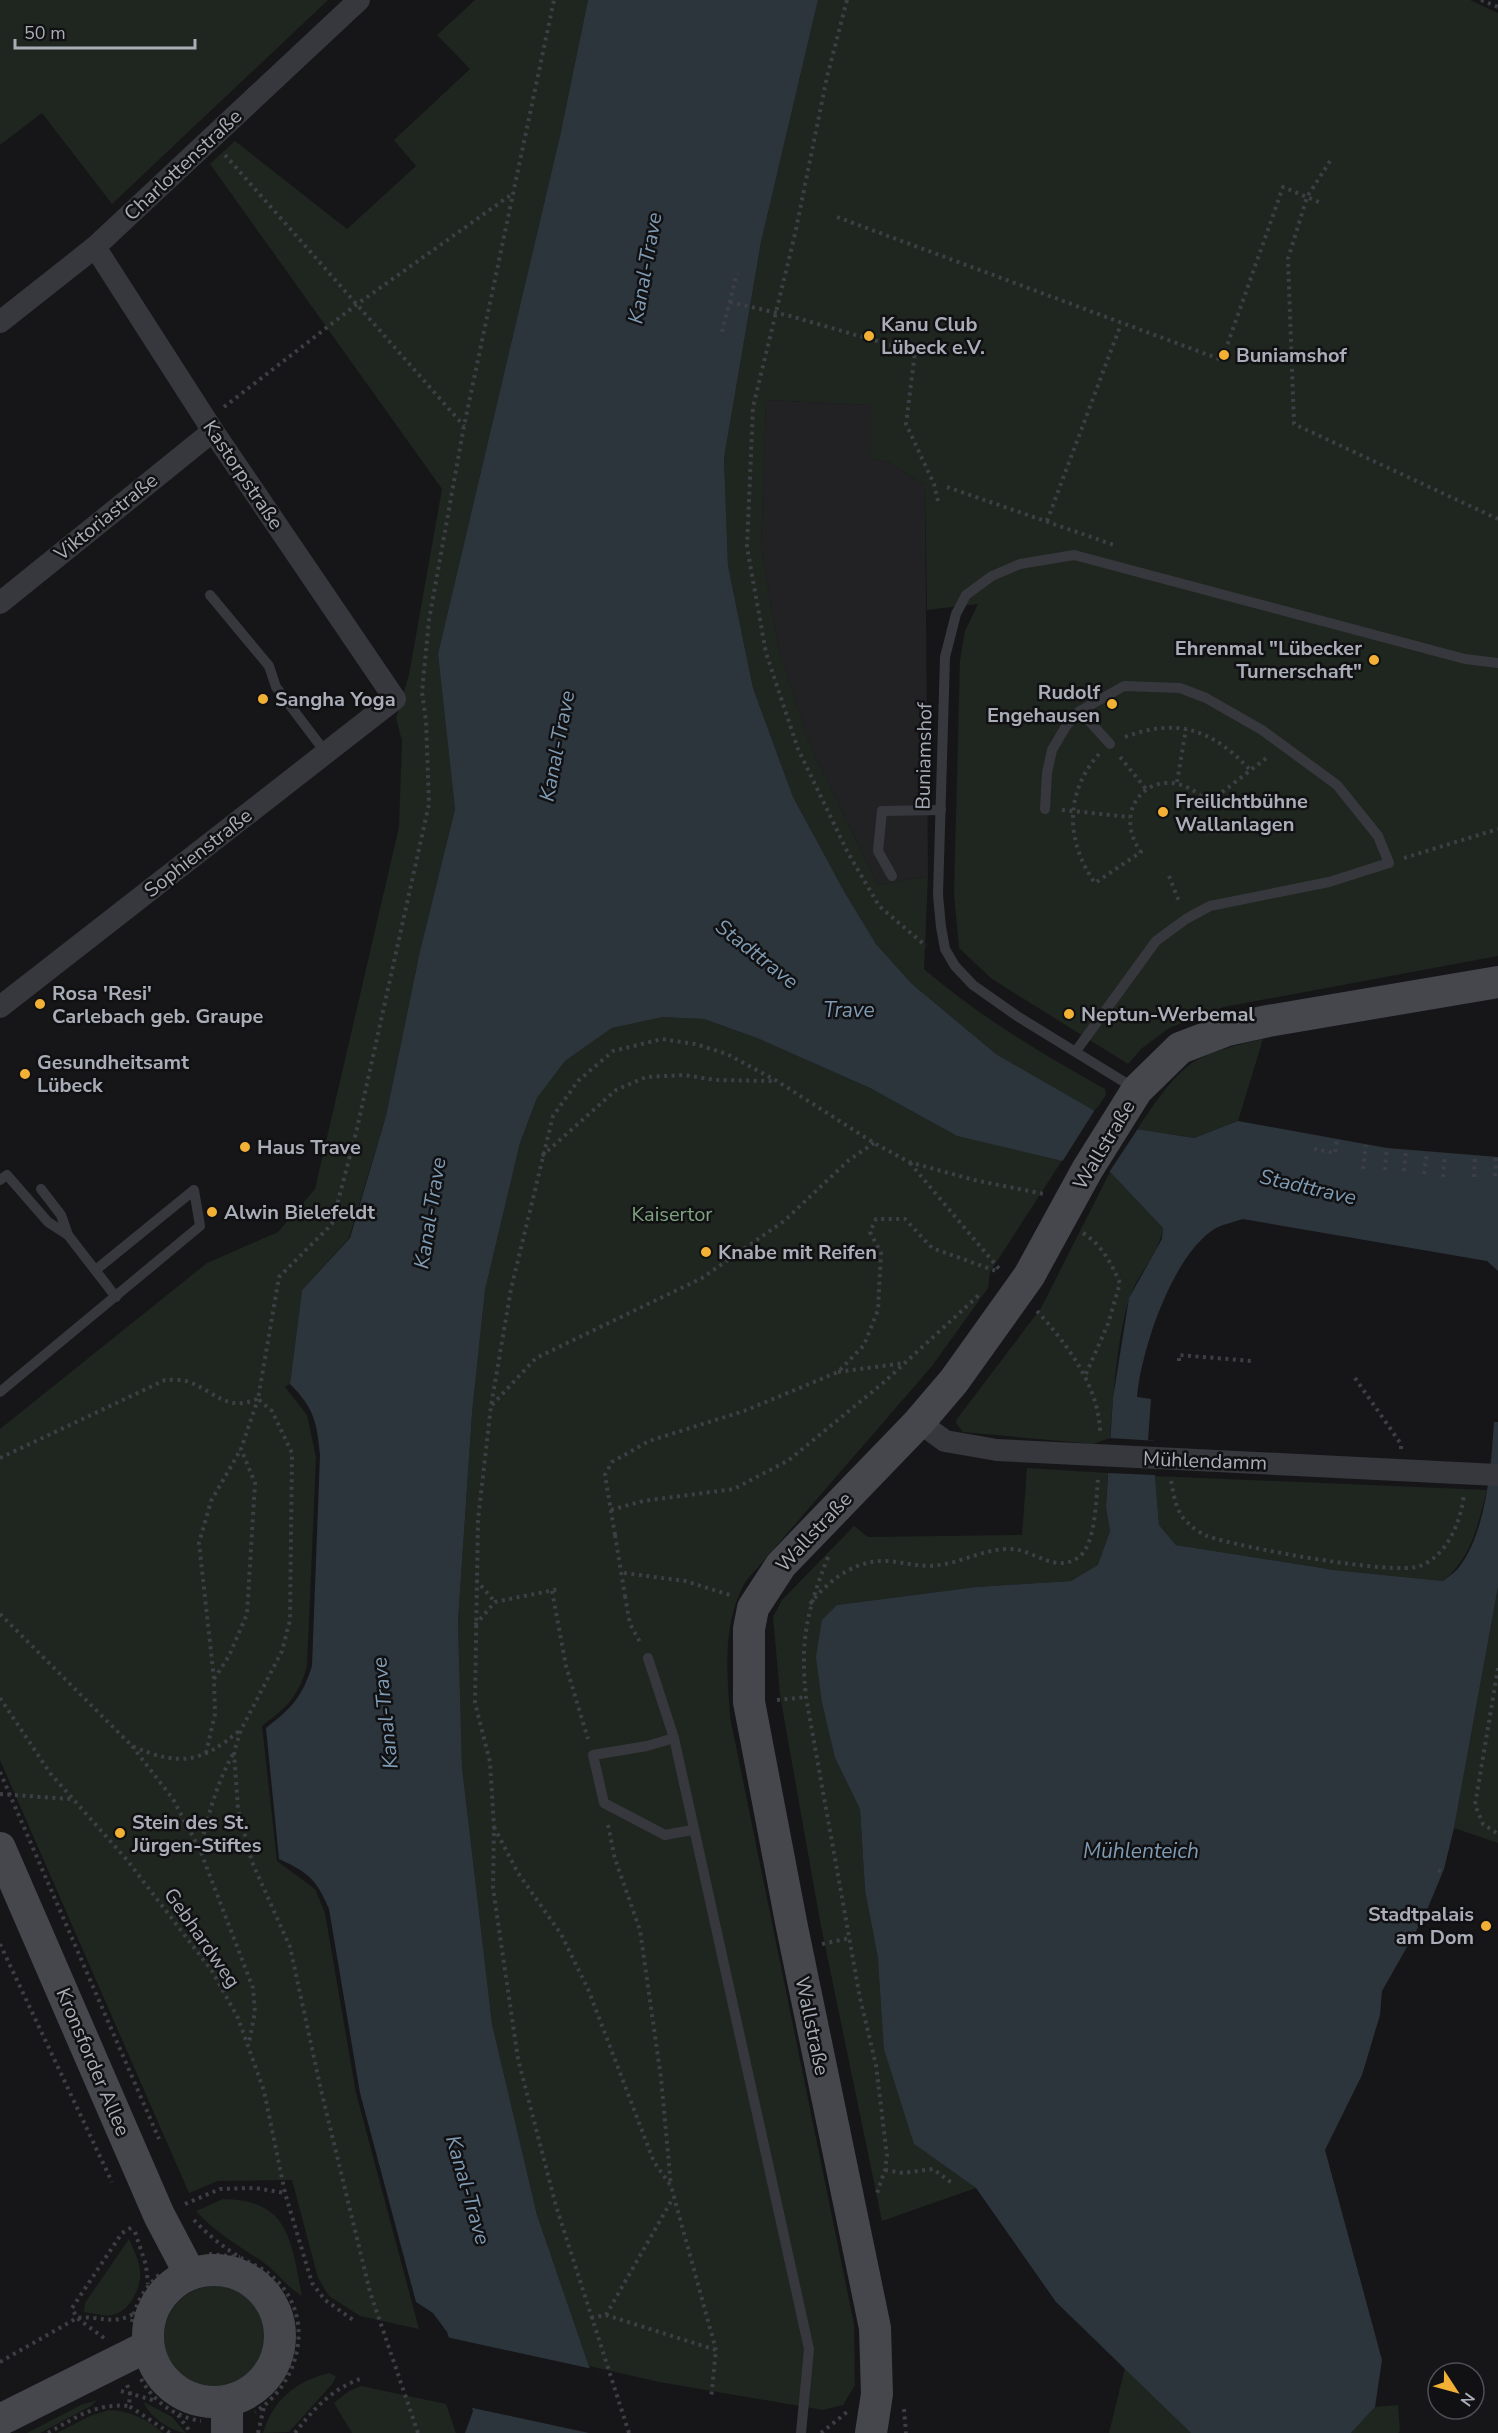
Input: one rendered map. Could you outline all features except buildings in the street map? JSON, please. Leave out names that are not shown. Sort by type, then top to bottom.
[{"type":"main road","name":"Wallstraße","points":[[871,2433],[877,2394],[875,2328],[792,1927],[749,1702],[749,1629],[753,1608],[781,1565],[919,1422],[954,1381],[1029,1276],[1087,1170],[1137,1090],[1180,1048],[1227,1030],[1498,982]]},
{"type":"main road","name":"Kronsforder Allee","points":[[0,1848],[190,2274]]},
{"type":"main road","points":[[212,2270],[234,2272],[254,2283],[270,2299],[279,2319],[281,2341],[275,2362],[264,2381],[247,2395],[227,2402],[205,2403],[184,2397],[167,2384],[154,2366],[148,2346],[148,2329],[160,2297],[176,2282],[190,2274],[212,2270]]},
{"type":"main road","points":[[0,2420],[148,2346]]},
{"type":"main road","points":[[227,2402],[227,2433]]},
{"type":"street","name":"Charlottenstraße","points":[[0,322],[95,247],[359,0]]},
{"type":"street","name":"Kastorpstraße","points":[[95,247],[210,426],[395,699]]},
{"type":"street","name":"Viktoriastraße","points":[[0,603],[210,426]]},
{"type":"street","name":"Sophienstraße","points":[[0,1007],[395,699]]},
{"type":"street","name":"Mühlendamm","points":[[919,1422],[945,1441],[958,1445],[1105,1457],[1483,1474]]},
{"type":"lane","name":"Buniamshof","points":[[1137,1090],[1017,1016],[973,985],[955,966],[945,949],[938,895],[945,657],[956,614],[966,595],[992,576],[1020,564],[1074,555],[1465,659],[1498,663]]},
{"type":"lane","points":[[210,595],[269,666],[276,687],[326,753]]},
{"type":"lane","points":[[1045,809],[1047,773],[1052,750],[1065,726],[1080,711],[1124,686],[1180,688],[1206,698],[1262,730],[1337,785],[1378,836],[1389,863],[1329,882],[1210,906],[1186,919],[1156,941],[1076,1051]]},
{"type":"lane","points":[[1080,711],[1110,744]]},
{"type":"lane","points":[[892,876],[878,851],[882,811],[941,810]]},
{"type":"lane","points":[[0,1180],[7,1174],[48,1222],[68,1235],[97,1269],[116,1297]]},
{"type":"lane","points":[[41,1189],[61,1215],[68,1235]]},
{"type":"lane","points":[[0,1392],[200,1226],[194,1190],[97,1269]]},
{"type":"lane","points":[[648,1658],[674,1738],[692,1830],[755,2102],[808,2349],[801,2433]]},
{"type":"lane","points":[[674,1738],[647,1746],[593,1755],[604,1803],[665,1835],[692,1830]]},
{"type":"path","points":[[206,1753],[215,1714],[214,1679],[199,1543],[211,1501],[241,1449],[258,1399],[279,1277],[332,1224],[356,1133],[429,804],[426,721],[422,692],[429,620],[464,426],[554,0]]},
{"type":"path","points":[[847,0],[827,77],[753,407],[747,547],[766,654],[798,749],[847,851],[879,906],[930,949]]},
{"type":"path","points":[[1481,0],[1498,8]]},
{"type":"path","points":[[211,139],[464,426]]},
{"type":"path","points":[[1330,161],[1307,197],[1288,259],[1294,424],[1498,519]]},
{"type":"path","points":[[837,218],[1024,285],[1037,293],[1222,360],[1283,187],[1321,203]]},
{"type":"path","points":[[210,426],[356,305],[513,193]]},
{"type":"path","points":[[722,332],[737,273]]},
{"type":"path","points":[[730,302],[915,352],[906,424],[934,484],[938,501]]},
{"type":"path","points":[[1047,521],[1121,324]]},
{"type":"path","points":[[947,487],[1126,550]]},
{"type":"path","points":[[1154,728],[1186,729],[1215,739],[1250,770],[1208,803],[1194,789],[1177,782],[1160,783],[1146,789],[1135,804],[1130,817],[1131,834],[1141,852],[1095,883],[1077,849],[1072,827],[1072,810],[1083,776],[1110,744],[1154,728]]},
{"type":"path","points":[[1177,782],[1186,729]]},
{"type":"path","points":[[1110,744],[1146,789]]},
{"type":"path","points":[[1072,810],[1130,817]]},
{"type":"path","points":[[1389,863],[1498,829]]},
{"type":"path","points":[[1169,876],[1186,919]]},
{"type":"path","points":[[629,2433],[556,2206],[518,2059],[493,1888],[494,1827],[490,1762],[475,1703],[478,1520],[491,1406],[511,1289],[553,1116],[578,1081],[613,1051],[662,1039],[695,1044],[727,1054],[777,1081],[874,1143],[909,1162],[974,1180],[1050,1196]]},
{"type":"path","points":[[542,1156],[616,1090],[646,1077],[684,1075],[716,1080],[777,1081]]},
{"type":"path","points":[[1314,1149],[1335,1153],[1337,1140]]},
{"type":"path","points":[[491,1406],[536,1358],[702,1278],[784,1221],[849,1160],[874,1143]]},
{"type":"path","points":[[1363,1169],[1366,1144]]},
{"type":"path","points":[[1385,1170],[1387,1148]]},
{"type":"path","points":[[1404,1171],[1406,1150]]},
{"type":"path","points":[[1424,1174],[1427,1152]]},
{"type":"path","points":[[1443,1177],[1445,1154]]},
{"type":"path","points":[[1474,1177],[1475,1155]]},
{"type":"path","points":[[1495,1176],[1496,1156]]},
{"type":"path","points":[[909,1162],[1003,1273]]},
{"type":"path","points":[[838,1372],[864,1345],[878,1310],[882,1253],[870,1232],[876,1219],[905,1219],[932,1248],[1003,1273]]},
{"type":"path","points":[[1085,1377],[1108,1324],[1120,1283],[1111,1262],[1094,1240]]},
{"type":"path","points":[[997,1280],[1003,1273]]},
{"type":"path","points":[[611,1510],[644,1502],[734,1489],[789,1460],[905,1363],[987,1288]]},
{"type":"path","points":[[810,1604],[828,1584],[847,1569],[884,1561],[931,1566],[1007,1549],[1022,1550],[1050,1563],[1061,1564],[1078,1558],[1090,1541],[1105,1457],[1097,1402],[1085,1377],[1032,1306]]},
{"type":"path","points":[[1179,1361],[1179,1355],[1251,1361]]},
{"type":"path","points":[[648,1658],[630,1624],[605,1475],[612,1462],[649,1441],[744,1411],[838,1372],[905,1363]]},
{"type":"path","points":[[1355,1378],[1401,1444]]},
{"type":"path","points":[[0,1458],[165,1380],[187,1381],[229,1403],[243,1405],[258,1399]]},
{"type":"path","points":[[200,1850],[209,1809],[222,1773],[234,1752],[241,1730],[282,1651],[290,1620],[292,1453],[272,1411],[258,1399]]},
{"type":"path","points":[[214,1679],[229,1656],[247,1614],[255,1483],[241,1449]]},
{"type":"path","points":[[1161,1459],[1177,1509],[1186,1522],[1203,1535],[1232,1544],[1388,1568],[1420,1566],[1445,1548],[1483,1474]]},
{"type":"path","points":[[832,1547],[810,1604],[802,1657],[806,1697],[860,1998],[876,2065],[887,2156],[885,2170],[874,2201]]},
{"type":"path","points":[[624,1573],[685,1581],[742,1599]]},
{"type":"path","points":[[476,1580],[495,1602]]},
{"type":"path","points":[[475,1626],[495,1602],[559,1589]]},
{"type":"path","points":[[552,1590],[566,1666],[593,1755]]},
{"type":"path","points":[[0,1614],[132,1746],[173,1799],[200,1850],[253,1988],[255,2012],[248,2044]]},
{"type":"path","points":[[1498,1668],[1475,1805],[1483,1824],[1498,1834]]},
{"type":"path","points":[[776,1690],[777,1700],[806,1697]]},
{"type":"path","name":"Gebhardweg","points":[[0,1698],[50,1773],[127,1860],[212,1971],[238,2018],[264,2091],[285,2193],[312,2283],[325,2300],[356,2322]]},
{"type":"path","points":[[132,1746],[158,1757],[186,1760],[224,1744],[241,1730]]},
{"type":"path","points":[[234,1752],[238,1809],[252,1862],[290,1947],[321,2090],[370,2292],[418,2433]]},
{"type":"path","points":[[0,1772],[160,2143]]},
{"type":"path","points":[[0,1794],[71,1799]]},
{"type":"path","points":[[604,1803],[615,1859],[639,1930],[661,2078],[673,2197],[716,2350],[711,2398]]},
{"type":"path","points":[[494,1827],[518,1873],[561,1934],[583,1980],[654,2162],[671,2186]]},
{"type":"path","points":[[821,1944],[850,1938]]},
{"type":"path","points":[[0,1944],[116,2192]]},
{"type":"path","points":[[885,2170],[903,2173],[933,2169],[952,2183]]},
{"type":"path","points":[[117,2363],[106,2339],[77,2318],[72,2308],[122,2233],[163,2212],[220,2189],[255,2188],[285,2193]]},
{"type":"path","points":[[606,2315],[673,2197]]},
{"type":"path","points":[[148,2284],[146,2265],[163,2212]]},
{"type":"path","points":[[192,2217],[205,2232],[275,2279],[288,2295],[296,2316],[299,2342],[293,2370],[276,2397],[264,2406],[258,2433]]},
{"type":"path","points":[[0,2362],[77,2318],[120,2321],[134,2314]]},
{"type":"path","points":[[591,2318],[606,2315],[716,2350]]},
{"type":"path","points":[[295,2433],[323,2401],[344,2385],[363,2378]]},
{"type":"path","points":[[129,2406],[130,2392],[160,2403]]},
{"type":"path","points":[[48,2433],[93,2409],[109,2404],[129,2406],[170,2433]]},
{"type":"path","points":[[821,2433],[850,2409]]},
{"type":"path","points":[[178,2415],[191,2433]]},
{"type":"shaded area","points":[[766,400],[872,405],[870,458],[888,462],[925,485],[928,876],[878,885],[810,745],[779,651],[761,548]]},
{"type":"green space","points":[[0,0],[328,0],[112,204],[42,113],[0,145]]},
{"type":"green space","points":[[475,0],[588,0],[560,136],[438,654],[455,808],[420,951],[386,1116],[349,1238],[302,1290],[290,1384],[285,1387],[307,1415],[316,1458],[307,1666],[300,1686],[291,1700],[262,1726],[277,1861],[315,1889],[325,1913],[356,2093],[419,2329],[360,2316],[329,2296],[318,2278],[292,2180],[218,2181],[189,2193],[0,1760],[0,1429],[207,1263],[278,1232],[315,1189],[399,827],[402,741],[396,718],[409,675],[442,489],[210,164],[235,141],[347,229],[416,166],[394,140],[470,69],[437,35]]},
{"type":"green space","points":[[818,0],[1470,0],[1498,13],[1498,956],[1224,1007],[1169,1028],[1141,1049],[1128,1064],[992,979],[959,948],[954,894],[960,660],[965,631],[978,604],[927,610],[925,485],[888,462],[870,458],[871,405],[766,400],[761,548],[779,651],[810,745],[878,885],[928,876],[924,969],[967,1003],[1012,1034],[1105,1089],[1106,1095],[1095,1111],[996,1054],[912,984],[876,944],[845,893],[793,797],[753,688],[728,566],[724,458],[761,242]]},
{"type":"green space","name":"Kaisertor","points":[[663,1017],[704,1019],[757,1038],[870,1088],[957,1136],[1063,1159],[990,1272],[988,1288],[932,1366],[746,1581],[733,1613],[727,1665],[730,1717],[854,2324],[855,2385],[843,2405],[823,2410],[659,2382],[589,2366],[537,2215],[492,2024],[462,1767],[458,1621],[472,1413],[485,1290],[520,1143],[537,1098],[565,1061],[612,1028]]},
{"type":"green space","points":[[1263,1039],[1238,1121],[1194,1138],[1137,1129],[1167,1088],[1195,1061],[1234,1046]]},
{"type":"green space","points":[[1110,1172],[1163,1228],[1157,1247],[1129,1299],[1116,1368],[1110,1438],[1093,1444],[963,1432],[956,1423],[957,1419],[1041,1308]]},
{"type":"green space","points":[[1027,1468],[1108,1473],[1106,1507],[1110,1531],[1098,1566],[1071,1581],[976,1587],[837,1605],[822,1703],[835,1758],[860,1809],[865,1890],[914,2144],[976,2188],[882,2221],[820,1921],[780,1695],[773,1617],[782,1600],[854,1526],[868,1537],[1022,1535]]},
{"type":"green space","points":[[1155,1476],[1487,1490],[1477,1528],[1467,1551],[1443,1581],[1334,1570],[1176,1545],[1159,1525]]},
{"type":"green space","points":[[1498,1587],[1498,1843],[1454,1828]]},
{"type":"green space","points":[[223,2199],[245,2201],[262,2207],[275,2216],[290,2241],[302,2296],[268,2266],[220,2233],[196,2211]]},
{"type":"green space","points":[[129,2239],[137,2258],[140,2276],[137,2290],[129,2304],[112,2315],[84,2312],[85,2303]]},
{"type":"green space","points":[[215,2286],[244,2294],[258,2308],[266,2337],[258,2366],[244,2380],[215,2388],[186,2380],[172,2366],[164,2337],[172,2308],[186,2294]]},
{"type":"green space","points":[[1125,2368],[1191,2433],[1109,2433]]},
{"type":"green space","points":[[329,2373],[336,2376],[333,2383],[289,2432],[263,2433],[273,2411],[287,2394],[306,2381]]},
{"type":"green space","points":[[361,2386],[446,2404],[456,2433],[352,2433],[334,2403],[349,2391]]},
{"type":"green space","points":[[97,2400],[91,2406],[40,2433],[27,2433],[81,2405]]},
{"type":"green space","points":[[144,2402],[172,2417],[186,2433],[174,2430],[161,2422],[150,2412]]},
{"type":"green space","points":[[1398,2405],[1400,2431],[1398,2433],[1351,2433],[1375,2407]]},
{"type":"green space","points":[[109,2410],[138,2417],[163,2433],[57,2433],[90,2416]]},
{"type":"water","points":[[588,0],[818,0],[761,242],[724,458],[728,566],[753,688],[793,797],[845,893],[876,944],[912,984],[996,1054],[1095,1111],[1137,1129],[1194,1138],[1238,1121],[1387,1148],[1498,1157],[1498,1271],[1487,1261],[1243,1219],[1216,1228],[1200,1241],[1186,1258],[1173,1280],[1152,1329],[1137,1397],[1151,1399],[1148,1440],[1157,1441],[1155,1476],[1159,1525],[1176,1545],[1334,1570],[1443,1581],[1460,1566],[1476,1534],[1486,1497],[1494,1422],[1498,1422],[1498,1587],[1454,1828],[1444,1869],[1424,1917],[1382,1991],[1380,2015],[1362,2075],[1325,2150],[1382,2360],[1375,2407],[1351,2433],[1191,2433],[1056,2302],[976,2188],[914,2144],[884,2049],[878,1958],[865,1890],[860,1809],[835,1758],[822,1703],[816,1657],[822,1620],[837,1605],[976,1587],[1071,1581],[1098,1565],[1110,1531],[1106,1507],[1113,1398],[1129,1298],[1162,1239],[1163,1228],[1110,1172],[957,1136],[870,1088],[757,1038],[704,1019],[663,1017],[612,1028],[565,1061],[537,1098],[520,1143],[485,1290],[472,1413],[458,1621],[462,1767],[492,2024],[537,2215],[612,2433],[465,2433],[473,2411],[447,2332],[433,2313],[416,2302],[360,2093],[329,1909],[316,1884],[310,1878],[279,1859],[266,1728],[295,1701],[312,1666],[320,1455],[313,1416],[290,1384],[302,1290],[350,1238],[386,1116],[420,951],[455,809],[438,654],[560,136]]},
{"type":"pier","points":[[1096,1108],[1139,1127],[1108,1174],[1062,1162]]},
{"type":"pier","points":[[1110,1438],[1157,1441],[1155,1475],[1108,1473]]},
{"type":"pier","points":[[446,2337],[593,2369],[615,2433],[589,2433],[468,2407]]},
{"type":"place","name":"Kanu Club Lübeck e.V.","points":[[869,336]]},
{"type":"place","name":"Buniamshof","points":[[1224,355]]},
{"type":"place","name":"Ehrenmal \"Lübecker Turnerschaft\"","points":[[1374,660]]},
{"type":"place","name":"Sangha Yoga","points":[[263,699]]},
{"type":"place","name":"Rudolf Engehausen","points":[[1112,704]]},
{"type":"place","name":"Freilichtbühne Wallanlagen","points":[[1163,812]]},
{"type":"place","name":"Rosa 'Resi' Carlebach geb. Graupe","points":[[40,1004]]},
{"type":"place","name":"Neptun-Werbemal","points":[[1069,1014]]},
{"type":"place","name":"Gesundheitsamt Lübeck","points":[[25,1074]]},
{"type":"place","name":"Haus Trave","points":[[245,1147]]},
{"type":"place","name":"Alwin Bielefeldt","points":[[212,1212]]},
{"type":"place","name":"Knabe mit Reifen","points":[[706,1252]]},
{"type":"place","name":"Stein des St. Jürgen-Stiftes","points":[[120,1833]]},
{"type":"place","name":"Stadtpalais am Dom","points":[[1486,1926]]},
{"type":"water label","name":"Kanal-Trave","points":[[645,268]]},
{"type":"water label","name":"Kanal-Trave","points":[[557,746]]},
{"type":"water label","name":"Stadttrave","points":[[757,954]]},
{"type":"water label","name":"Trave","points":[[849,1010]]},
{"type":"water label","name":"Stadttrave","points":[[1308,1187]]},
{"type":"water label","name":"Kanal-Trave","points":[[430,1213]]},
{"type":"water label","name":"Kanal-Trave","points":[[385,1713]]},
{"type":"water label","name":"Mühlenteich","points":[[1141,1851]]},
{"type":"water label","name":"Kanal-Trave","points":[[468,2190]]}]
